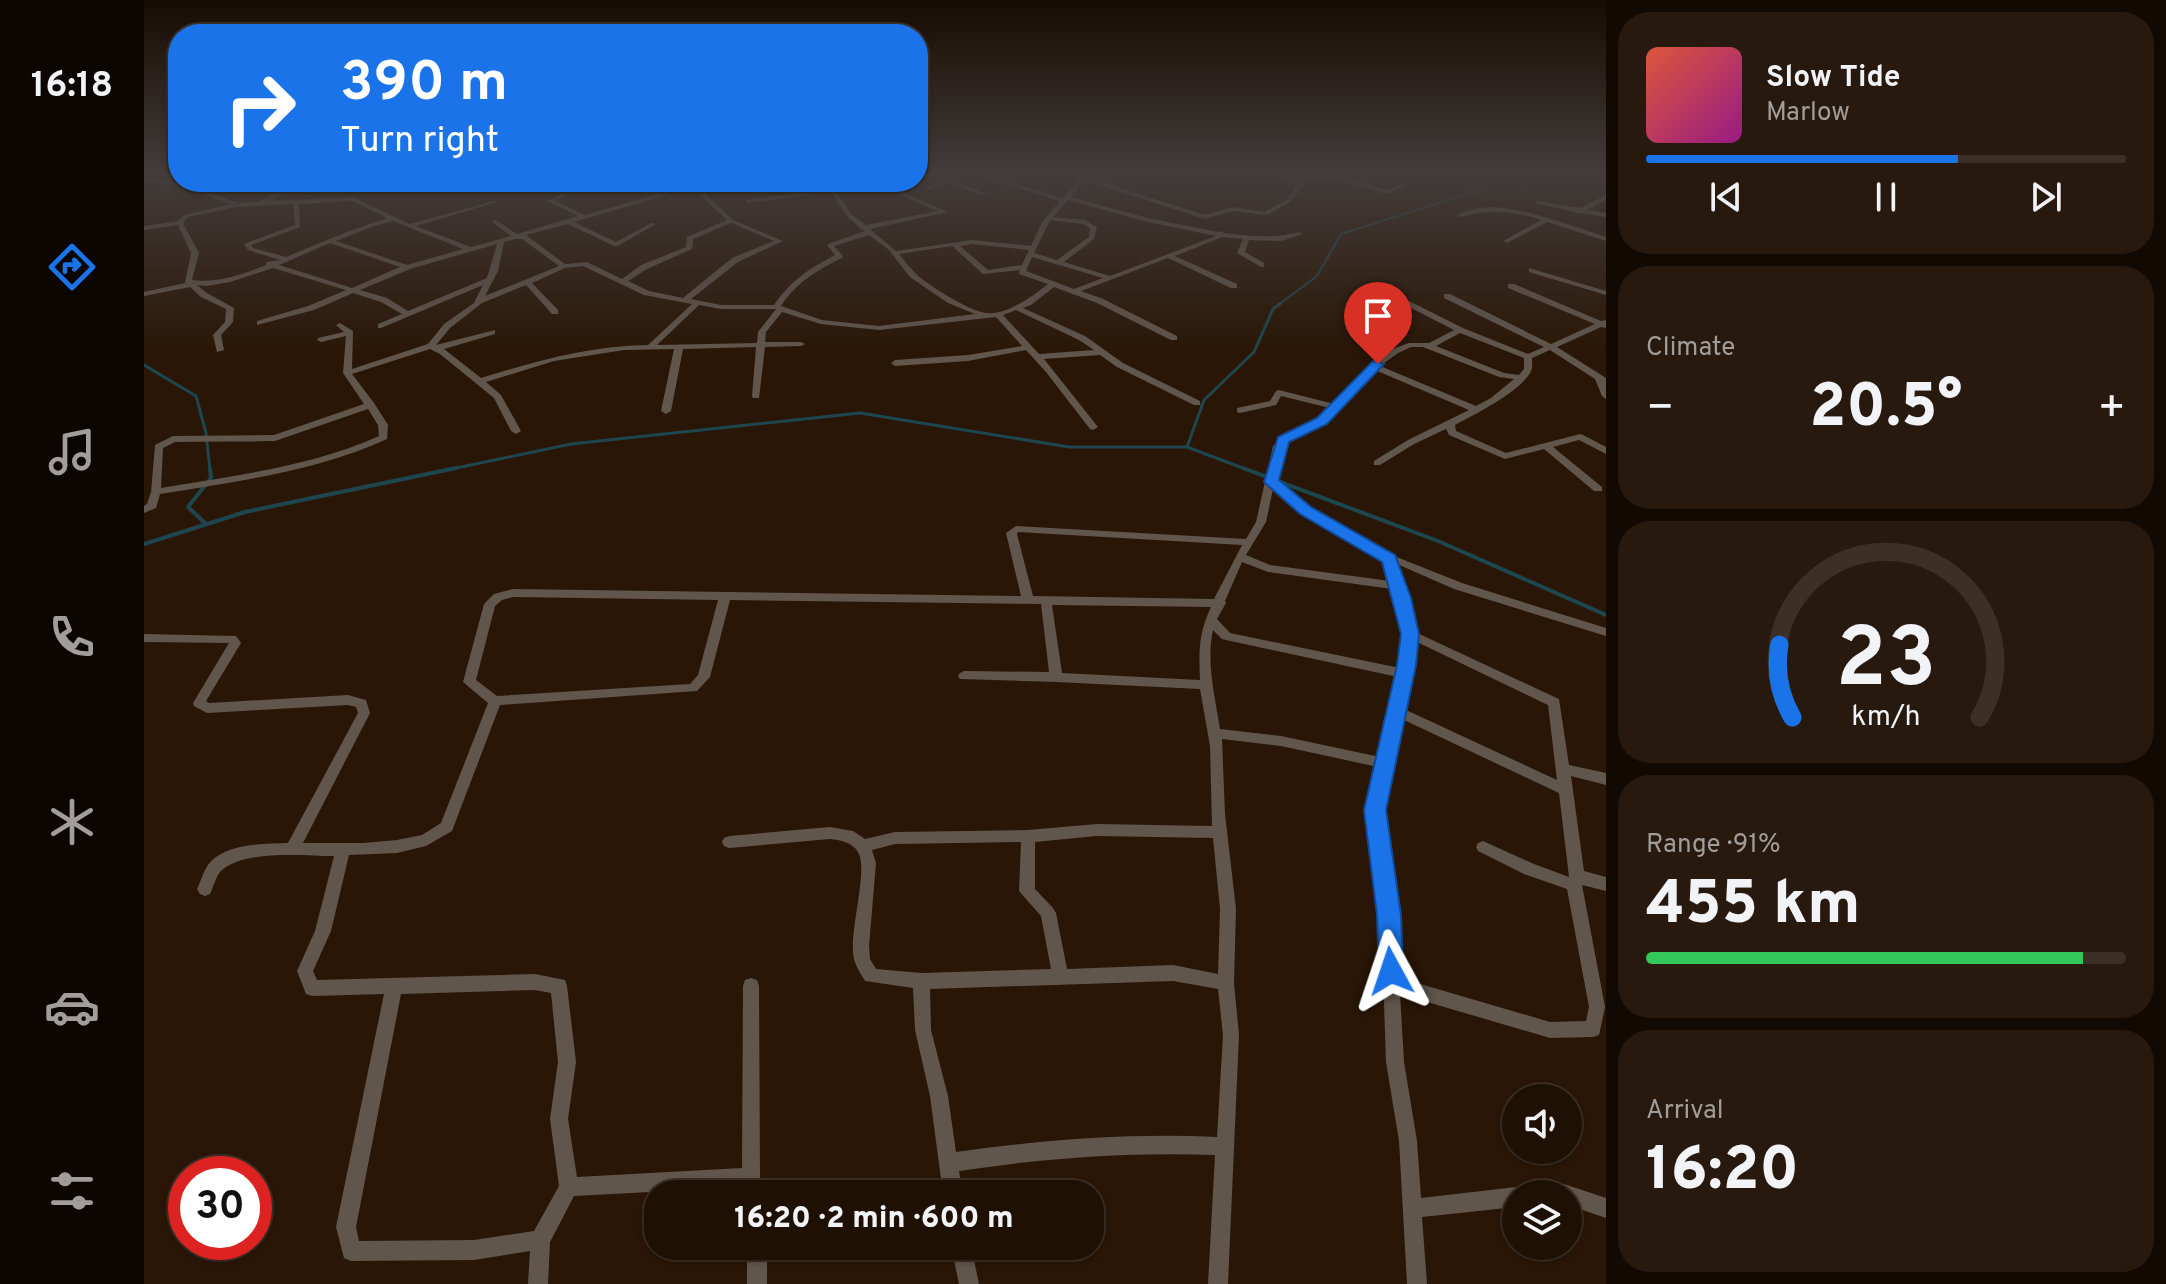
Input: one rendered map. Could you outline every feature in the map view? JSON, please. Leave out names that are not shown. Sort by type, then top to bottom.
[{"type":"street","points":[[186,235],[195,253],[188,278],[191,284],[232,311],[229,322],[217,335],[220,350]]},
{"type":"street","points":[[273,235],[247,244],[250,249],[285,259]]},
{"type":"street","points":[[144,294],[191,284],[217,283],[348,235]]},
{"type":"street","points":[[434,235],[473,249]]},
{"type":"street","points":[[518,235],[564,266]]},
{"type":"street","points":[[260,323],[311,308],[407,267],[529,235]]},
{"type":"street","points":[[595,235],[616,245],[634,235]]},
{"type":"street","points":[[622,282],[644,267],[690,248],[689,238],[697,235]]},
{"type":"street","points":[[686,299],[735,260],[780,241],[765,235]]},
{"type":"street","points":[[756,396],[762,332],[786,291],[807,270],[839,256],[829,245],[853,235]]},
{"type":"street","points":[[871,235],[935,292],[985,316]]},
{"type":"street","points":[[1040,235],[1022,267],[1024,274],[1100,301],[1174,338]]},
{"type":"street","points":[[1059,262],[1093,235]]},
{"type":"street","points":[[1073,292],[1171,257],[1220,235]]},
{"type":"street","points":[[1233,235],[1285,240],[1297,235]]},
{"type":"street","points":[[1507,241],[1518,235]]},
{"type":"street","points":[[1247,237],[1241,253],[1261,265]]},
{"type":"street","points":[[331,241],[407,267]]},
{"type":"street","points":[[895,253],[972,242],[1032,251],[1110,278]]},
{"type":"street","points":[[479,301],[491,279],[501,243]]},
{"type":"street","points":[[956,245],[986,272],[1022,267]]},
{"type":"street","points":[[1171,257],[1234,286]]},
{"type":"street","points":[[269,264],[384,300],[408,314]]},
{"type":"street","points":[[434,348],[441,332],[479,301],[564,266],[584,264],[647,293],[697,303],[778,308],[821,322],[879,328],[998,314],[1017,308],[1053,284]]},
{"type":"street","points":[[1532,270],[1606,293]]},
{"type":"street","points":[[381,326],[491,279]]},
{"type":"street","points":[[527,282],[555,312]]},
{"type":"street","points":[[1511,286],[1605,324]]},
{"type":"street","points":[[1381,289],[1460,330],[1528,357],[1605,324]]},
{"type":"street","points":[[1447,296],[1553,348],[1604,381],[1606,396]]},
{"type":"street","points":[[651,346],[697,303]]},
{"type":"street","points":[[1017,308],[1082,338],[1150,381],[1197,403]]},
{"type":"street","points":[[998,314],[1093,427]]},
{"type":"street","points":[[340,325],[350,333]]},
{"type":"street","points":[[1430,346],[1460,330]]},
{"type":"street","points":[[347,373],[492,332]]},
{"type":"street","points":[[321,340],[350,333]]},
{"type":"street","points":[[156,492],[266,474],[370,444],[384,437],[383,425],[347,373],[350,333]]},
{"type":"street","points":[[478,382],[553,359],[651,346],[801,344]]},
{"type":"street","points":[[1218,1284],[1231,1035],[1226,983],[1228,909],[1219,832],[1215,733],[1206,685],[1205,640],[1211,620],[1247,542],[1261,522],[1283,440],[1322,421],[1375,367],[1411,344],[1430,346],[1502,375],[1521,378]]},
{"type":"street","points":[[666,411],[679,346]]},
{"type":"street","points":[[895,363],[968,358],[1028,347]]},
{"type":"street","points":[[434,348],[498,397],[516,431]]},
{"type":"street","points":[[1037,357],[1104,352]]},
{"type":"street","points":[[1377,463],[1494,400],[1521,378],[1528,369],[1528,357]]},
{"type":"street","points":[[1375,367],[1475,409]]},
{"type":"street","points":[[1240,410],[1273,403],[1279,393],[1335,407]]},
{"type":"street","points":[[144,510],[152,506],[156,492],[158,447],[173,439],[275,438],[371,405]]},
{"type":"street","points":[[1450,424],[1452,433],[1505,456],[1580,437],[1606,451]]},
{"type":"street","points":[[1546,446],[1598,489]]},
{"type":"street","points":[[144,463],[156,461]]},
{"type":"street","points":[[1271,482],[1306,510],[1383,554],[1458,586],[1606,632]]},
{"type":"street","points":[[1028,601],[1011,533],[1016,529],[1247,542]]},
{"type":"street","points":[[1383,554],[1393,565],[1410,634],[1405,674],[1394,710],[1387,764],[1375,810],[1389,915],[1395,1062],[1408,1141],[1417,1284]]},
{"type":"street","points":[[1240,557],[1268,568],[1399,586]]},
{"type":"street","points":[[724,599],[704,677],[693,688],[495,701],[469,682],[490,604],[498,597],[513,593],[724,599],[1220,603]]},
{"type":"street","points":[[1046,601],[1056,677]]},
{"type":"street","points":[[1211,620],[1226,636],[1384,667],[1405,674]]},
{"type":"street","points":[[1391,983],[1550,1030],[1593,1029],[1597,1007],[1575,880],[1554,702],[1410,634]]},
{"type":"street","points":[[144,638],[232,639],[235,643],[199,703],[207,708],[348,700],[361,703],[364,713],[292,850]]},
{"type":"street","points":[[964,676],[1056,677],[1206,685]]},
{"type":"street","points":[[205,889],[215,865],[236,853],[343,850],[436,839],[447,827],[495,701]]},
{"type":"street","points":[[1394,710],[1563,789]]},
{"type":"street","points":[[1215,733],[1281,741],[1387,764]]},
{"type":"street","points":[[1562,769],[1606,779]]},
{"type":"street","points":[[863,846],[895,838],[1028,836],[1097,830],[1219,832]]},
{"type":"street","points":[[729,842],[830,833],[848,835],[863,846],[869,863],[862,960],[871,976],[921,981],[1173,973],[1226,983]]},
{"type":"street","points":[[1028,836],[1027,891],[1048,913],[1060,975]]},
{"type":"street","points":[[1483,847],[1529,869],[1606,884]]},
{"type":"street","points":[[343,850],[323,931],[305,971],[312,988],[535,982],[559,986],[567,1062],[559,1119],[569,1187],[540,1240],[538,1284]]},
{"type":"street","points":[[921,981],[923,1030],[939,1096],[951,1180]]},
{"type":"street","points":[[394,986],[346,1227],[351,1251],[474,1250],[540,1240]]},
{"type":"street","points":[[751,986],[754,1180]]},
{"type":"street","points":[[948,1163],[1083,1146],[1223,1146]]},
{"type":"street","points":[[569,1187],[644,1187]]},
{"type":"street","points":[[1411,1209],[1502,1199]]},
{"type":"street","points":[[1582,1200],[1606,1208]]},
{"type":"street","points":[[757,1260],[757,1284]]},
{"type":"street","points":[[964,1260],[969,1284]]},
{"type":"waterway","points":[[1278,305],[1317,276],[1340,235]]},
{"type":"waterway","points":[[1187,447],[1204,400],[1254,352],[1273,309],[1281,303]]},
{"type":"waterway","points":[[144,365],[196,396],[206,433],[210,470]]},
{"type":"waterway","points":[[447,470],[571,444],[860,413],[1069,447],[1187,447]]},
{"type":"waterway","points":[[1187,447],[1248,470]]},
{"type":"waterway","points":[[206,524],[188,507],[211,478],[210,468]]},
{"type":"waterway","points":[[144,544],[245,512],[456,468]]},
{"type":"waterway","points":[[1243,468],[1438,541],[1606,615]]},
{"type":"route","points":[[1378,364],[1345,394],[1322,421],[1283,440],[1278,446],[1271,482],[1293,502],[1390,559],[1403,598],[1410,634],[1407,665],[1394,710],[1387,764],[1375,810],[1389,915],[1391,971]]}]
